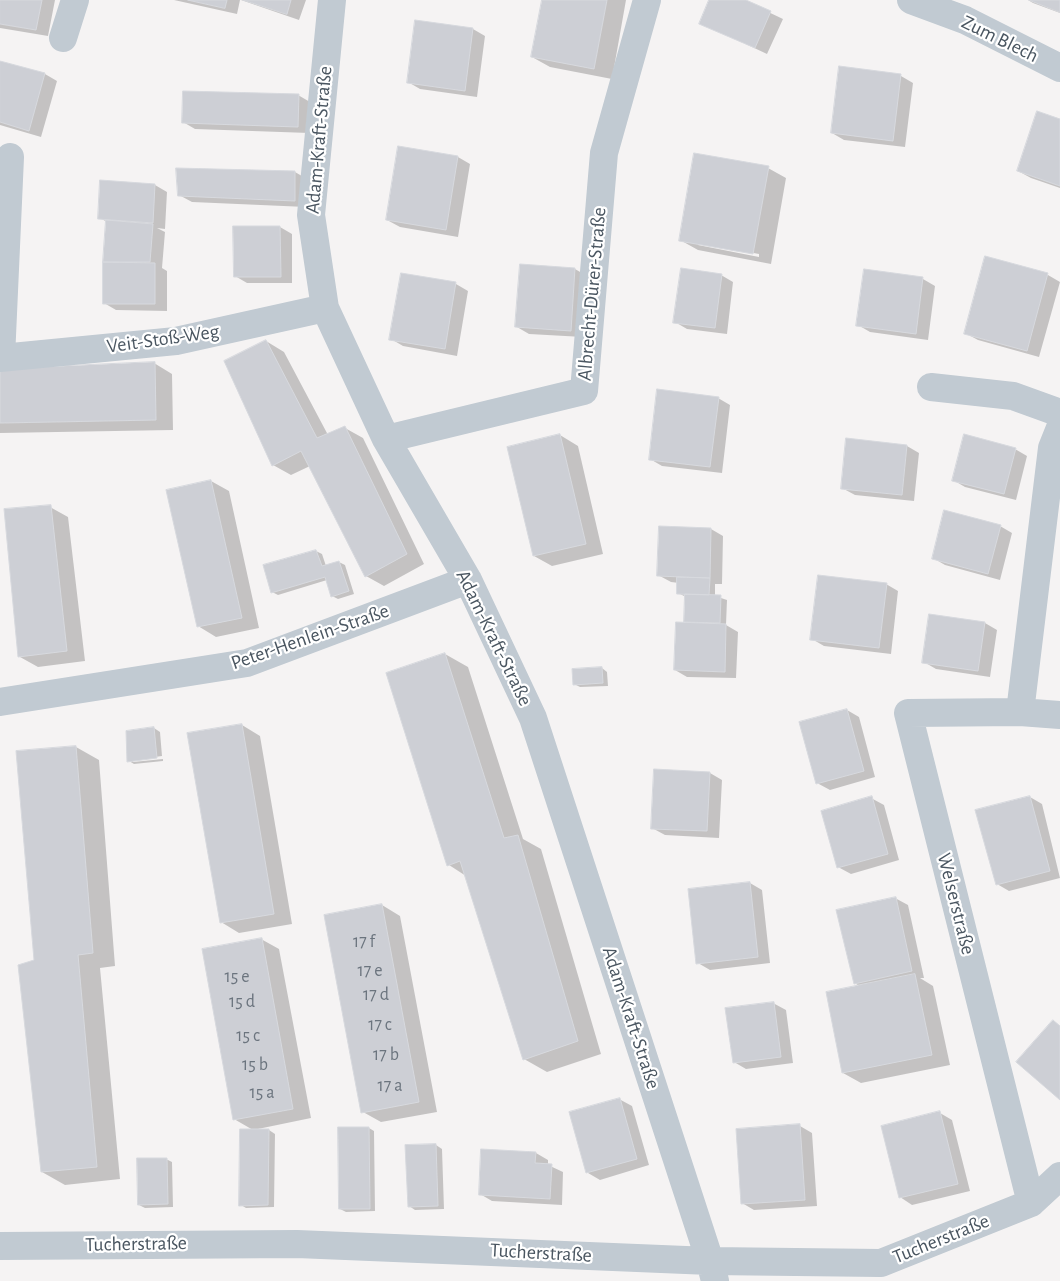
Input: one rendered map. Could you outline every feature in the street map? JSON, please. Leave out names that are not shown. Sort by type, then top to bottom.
[{"type":"street","points":[[63,38],[75,0]]},
{"type":"street","name":"Adam-Kraft-Straße","points":[[332,0],[311,215],[325,308],[386,439],[468,580],[533,718],[712,1271]]},
{"type":"street","name":"Albrecht-Dürer-Straße","points":[[386,439],[584,391],[604,153],[648,0]]},
{"type":"street","name":"Zum Blech","points":[[911,0],[968,10],[1060,68]]},
{"type":"street","points":[[0,358],[10,157]]},
{"type":"street","name":"Veit-Stoß-Weg","points":[[0,358],[176,341],[325,308]]},
{"type":"street","points":[[931,387],[1013,396],[1060,413]]},
{"type":"street","points":[[1020,712],[1052,448],[1060,428]]},
{"type":"street","name":"Peter-Henlein-Straße","points":[[0,702],[247,663],[468,580]]},
{"type":"street","name":"Welserstraße","points":[[1031,1203],[908,713],[1020,712],[1060,715]]},
{"type":"street","name":"Tucherstraße","points":[[0,1246],[297,1244],[712,1271],[881,1263],[1031,1203],[1060,1176]]},
{"type":"building","points":[[0,0],[42,0],[36,30],[0,24]]},
{"type":"building","points":[[188,0],[227,0],[225,8]]},
{"type":"building","points":[[243,0],[291,0],[287,14]]},
{"type":"building","points":[[542,0],[607,0],[594,69],[531,57]]},
{"type":"building","points":[[709,0],[746,0],[771,11],[755,48],[699,24]]},
{"type":"building","points":[[1029,0],[1060,0],[1060,12]]},
{"type":"building","points":[[415,20],[473,28],[465,91],[407,83]]},
{"type":"building","points":[[0,61],[45,73],[29,131],[0,122]]},
{"type":"building","points":[[839,66],[901,74],[893,141],[831,133]]},
{"type":"building","points":[[183,91],[299,94],[298,127],[182,123]]},
{"type":"building","points":[[1037,111],[1060,119],[1060,186],[1017,171]]},
{"type":"building","points":[[398,146],[458,156],[446,230],[386,220]]},
{"type":"building","points":[[694,153],[769,166],[753,254],[679,241]]},
{"type":"building","points":[[176,168],[295,171],[295,201],[178,196]]},
{"type":"building","points":[[100,180],[155,184],[153,223],[98,219]]},
{"type":"building","points":[[106,220],[153,224],[150,262],[103,262]]},
{"type":"building","points":[[233,226],[280,226],[281,277],[234,277]]},
{"type":"building","points":[[985,256],[1048,273],[1027,351],[964,334]]},
{"type":"building","points":[[103,262],[155,263],[155,304],[103,304]]},
{"type":"building","points":[[520,264],[575,268],[571,331],[515,327]]},
{"type":"building","points":[[681,268],[722,274],[715,328],[673,323]]},
{"type":"building","points":[[864,269],[923,277],[916,334],[856,326]]},
{"type":"building","points":[[401,273],[456,282],[445,349],[389,340]]},
{"type":"building","points":[[266,340],[317,438],[345,426],[407,554],[365,577],[301,451],[272,466],[224,361]]},
{"type":"building","points":[[155,362],[156,420],[0,423],[0,369]]},
{"type":"building","points":[[657,389],[719,397],[710,467],[649,460]]},
{"type":"building","points":[[560,434],[586,544],[533,556],[507,447]]},
{"type":"building","points":[[964,434],[1016,448],[1004,494],[952,481]]},
{"type":"building","points":[[846,438],[907,445],[902,495],[841,489]]},
{"type":"building","points":[[211,480],[242,618],[197,627],[166,490]]},
{"type":"building","points":[[51,505],[67,651],[18,657],[4,509]]},
{"type":"building","points":[[944,510],[1001,525],[988,574],[932,559]]},
{"type":"building","points":[[659,526],[711,528],[710,578],[657,576]]},
{"type":"building","points":[[316,550],[322,566],[339,561],[349,591],[331,597],[325,577],[271,593],[263,565]]},
{"type":"building","points":[[818,575],[887,583],[879,648],[810,640]]},
{"type":"building","points":[[677,577],[710,578],[709,595],[677,594]]},
{"type":"building","points":[[685,594],[721,595],[720,623],[684,622]]},
{"type":"building","points":[[929,614],[985,622],[978,671],[922,663]]},
{"type":"building","points":[[676,622],[726,624],[725,672],[674,670]]},
{"type":"building","points":[[445,653],[504,838],[518,835],[578,1041],[523,1060],[460,861],[447,866],[386,673]]},
{"type":"building","points":[[602,667],[603,683],[573,685],[572,669]]},
{"type":"building","points":[[847,709],[864,771],[816,784],[799,722]]},
{"type":"building","points":[[242,724],[274,914],[220,923],[187,733]]},
{"type":"building","points":[[154,727],[157,758],[127,762],[126,731]]},
{"type":"building","points":[[76,746],[93,953],[78,955],[97,1167],[41,1172],[18,965],[34,960],[16,751]]},
{"type":"building","points":[[654,769],[710,772],[707,831],[651,829]]},
{"type":"building","points":[[872,796],[888,854],[837,868],[821,811]]},
{"type":"building","points":[[1030,796],[1050,871],[996,885],[975,810]]},
{"type":"building","points":[[750,882],[758,957],[696,964],[688,889]]},
{"type":"building","points":[[896,897],[912,971],[854,984],[836,910]]},
{"type":"building","points":[[382,904],[419,1102],[361,1113],[324,915]]},
{"type":"building","points":[[262,938],[293,1109],[233,1120],[202,949]]},
{"type":"building","points":[[915,974],[932,1055],[842,1073],[826,992]]},
{"type":"building","points":[[774,1002],[781,1057],[733,1063],[725,1008]]},
{"type":"building","points":[[1053,1020],[1060,1026],[1060,1100],[1016,1062]]},
{"type":"building","points":[[620,1098],[637,1159],[586,1173],[569,1112]]},
{"type":"building","points":[[940,1111],[958,1184],[899,1198],[881,1126]]},
{"type":"building","points":[[800,1124],[805,1200],[741,1204],[736,1129]]},
{"type":"building","points":[[338,1127],[369,1127],[370,1209],[339,1209]]},
{"type":"building","points":[[240,1129],[269,1129],[268,1205],[239,1206]]},
{"type":"building","points":[[436,1144],[438,1206],[408,1207],[405,1145]]},
{"type":"building","points":[[481,1149],[536,1152],[535,1163],[552,1164],[550,1199],[479,1195]]},
{"type":"building","points":[[137,1158],[167,1158],[168,1204],[138,1205]]}]
